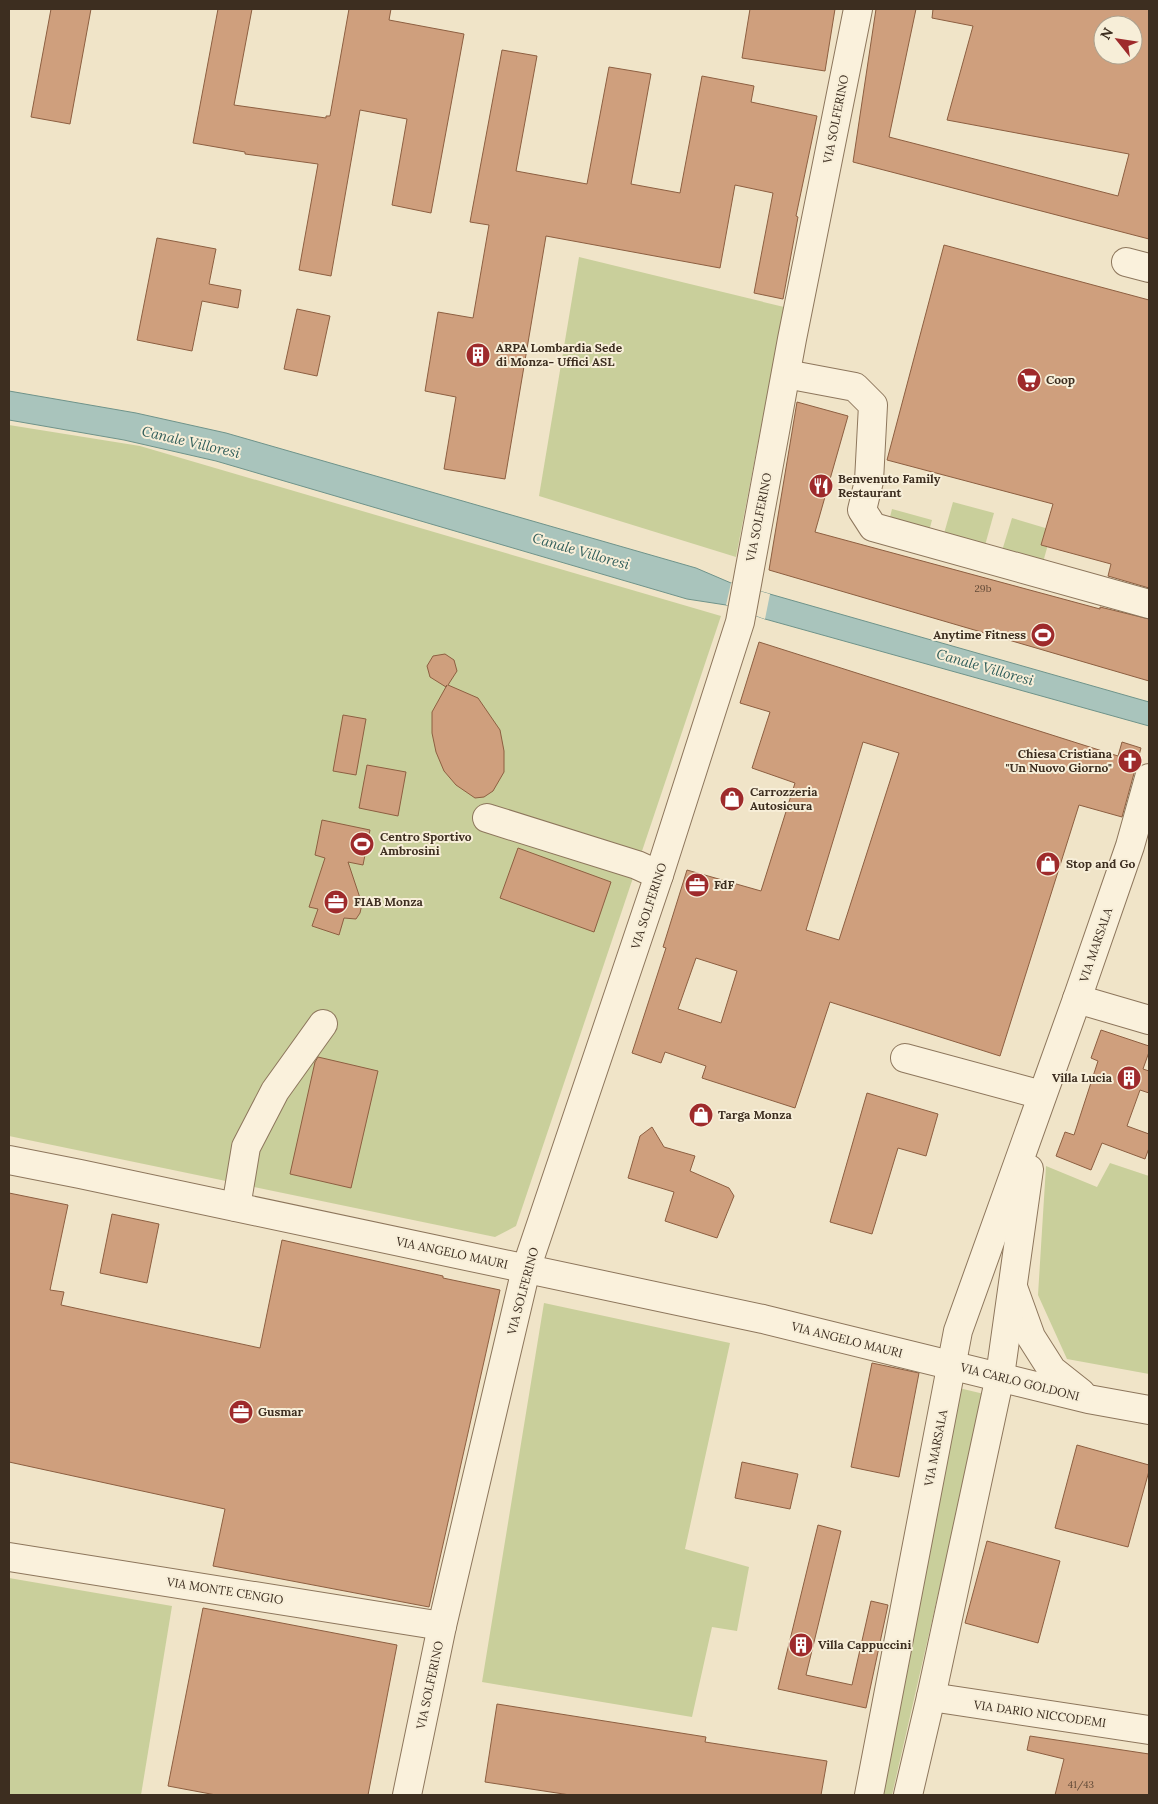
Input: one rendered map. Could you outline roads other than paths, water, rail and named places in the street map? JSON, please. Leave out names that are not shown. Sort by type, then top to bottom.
[{"type":"street","name":"VIA SOLFERINO","points":[[407,1795],[442,1626],[526,1269],[659,875],[740,622],[786,374],[858,9]]},
{"type":"street","points":[[786,374],[855,387],[873,405],[869,481],[862,510],[873,528],[1149,604]]},
{"type":"street","name":"VIA MARSALA","points":[[869,1795],[958,1332],[1078,999],[1130,846],[1149,778]]},
{"type":"street","points":[[486,818],[637,865],[659,875]]},
{"type":"street","points":[[1078,999],[1149,1020]]},
{"type":"street","points":[[236,1207],[246,1147],[275,1091],[323,1024]]},
{"type":"street","points":[[905,1058],[1040,1103]]},
{"type":"street","name":"VIA MARSALA","points":[[908,1795],[1000,1376],[1040,1103]]},
{"type":"street","name":"VIA ANGELO MAURI","points":[[9,1160],[763,1319],[952,1365]]},
{"type":"street","name":"VIA CARLO GOLDONI","points":[[1012,1285],[1031,1337],[1052,1370],[1088,1399]]},
{"type":"street","name":"VIA CARLO GOLDONI","points":[[952,1365],[1088,1399],[1149,1410]]},
{"type":"street","name":"VIA MONTE CENGIO","points":[[9,1556],[442,1626]]},
{"type":"street","name":"VIA DARIO NICCODEMI","points":[[931,1697],[1149,1730]]},
{"type":"water","name":"Canale Villoresi","points":[[9,391],[136,413],[226,433],[696,568],[731,583],[1149,702],[1149,726],[765,619],[726,605],[687,599],[216,461],[124,440],[9,420]]},
{"type":"place","name":"ARPA Lombardia Sede di Monza- Uffici ASL","points":[[478,355]]},
{"type":"place","name":"Coop","points":[[1029,380]]},
{"type":"place","name":"Benvenuto Family Restaurant","points":[[821,486]]},
{"type":"place","name":"Anytime Fitness","points":[[1043,635]]},
{"type":"place","name":"Chiesa Cristiana \"Un Nuovo Giorno\"","points":[[1130,761]]},
{"type":"place","name":"Carrozzeria Autosicura","points":[[732,799]]},
{"type":"place","name":"Centro Sportivo Ambrosini","points":[[362,844]]},
{"type":"place","name":"Stop and Go","points":[[1048,864]]},
{"type":"place","name":"FdF","points":[[697,885]]},
{"type":"place","name":"FIAB Monza","points":[[336,902]]},
{"type":"place","name":"Villa Lucia","points":[[1129,1078]]},
{"type":"place","name":"Targa Monza","points":[[701,1115]]},
{"type":"place","name":"Gusmar","points":[[241,1412]]},
{"type":"place","name":"Villa Cappuccini","points":[[801,1645]]}]
